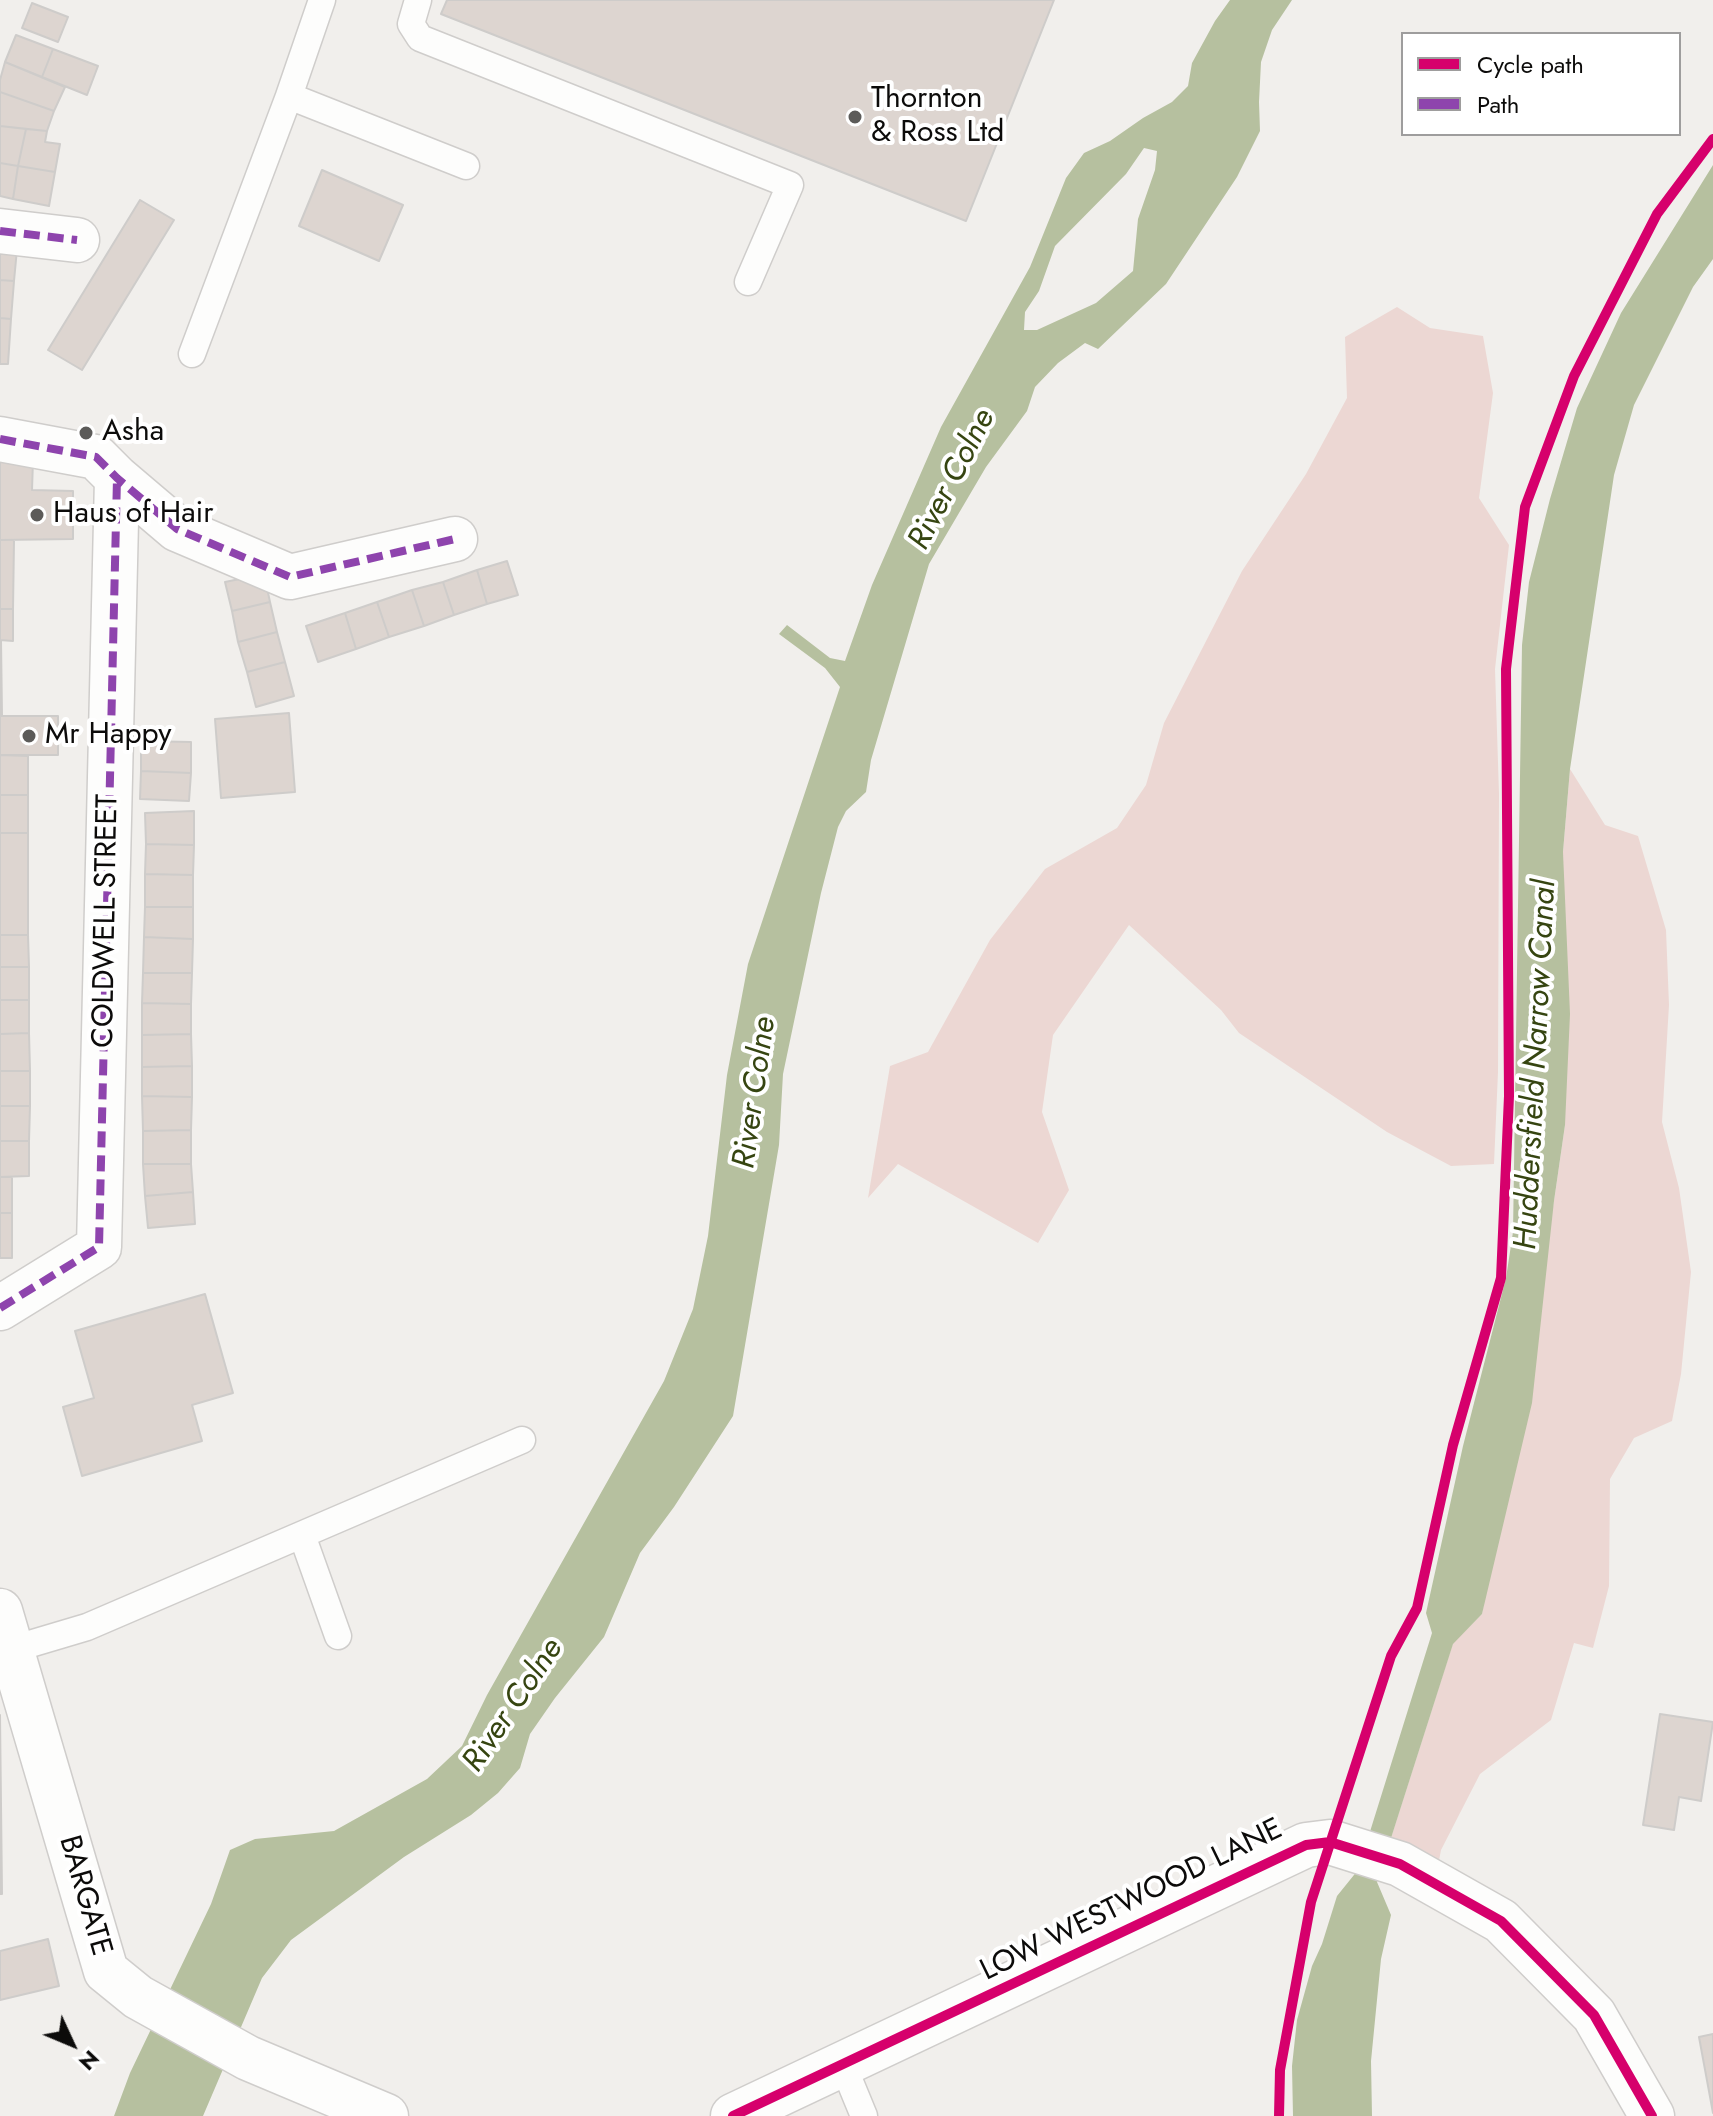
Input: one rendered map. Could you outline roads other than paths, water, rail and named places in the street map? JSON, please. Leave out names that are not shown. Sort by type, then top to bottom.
[{"type":"street","points":[[0,231],[77,240]]},
{"type":"street","points":[[0,439],[96,457],[177,529],[290,577],[455,539]]},
{"type":"street","name":"COLDWELL STREET","points":[[0,1308],[99,1247],[117,478]]},
{"type":"street","name":"BARGATE","points":[[7,1630],[106,1971],[138,1997],[248,2058],[386,2116]]},
{"type":"street","name":"LOW WESTWOOD LANE","points":[[733,2116],[1306,1845],[1330,1842],[1400,1864],[1501,1921],[1594,2015],[1652,2116]]},
{"type":"lane","points":[[192,354],[322,0]]},
{"type":"lane","points":[[418,0],[411,24],[420,38],[790,185],[748,282]]},
{"type":"lane","points":[[289,96],[466,166]]},
{"type":"lane","points":[[7,1630],[87,1627],[522,1440]]},
{"type":"lane","points":[[302,1535],[338,1636]]},
{"type":"lane","points":[[843,2065],[864,2116]]},
{"type":"water","name":"River Colne","points":[[1230,0],[1292,0],[1272,30],[1261,62],[1260,131],[1237,177],[1166,284],[1098,349],[1085,343],[1058,363],[1035,387],[1027,411],[986,467],[929,564],[871,760],[866,792],[846,811],[838,827],[783,1074],[779,1145],[733,1416],[640,1553],[604,1637],[530,1734],[520,1768],[498,1793],[291,1940],[262,1978],[203,2116],[114,2116],[130,2073],[211,1904],[230,1850],[255,1839],[334,1831],[427,1779],[462,1746],[487,1695],[664,1381],[693,1309],[708,1236],[727,1075],[748,964],[840,687],[825,668],[779,634],[787,625],[830,658],[845,661],[872,585],[941,427],[1030,267],[1066,178],[1084,153],[1110,141],[1172,102],[1188,86],[1192,63]],"holes":[[[1144,148],[1157,151],[1155,170],[1138,219],[1133,271],[1096,303],[1037,330],[1024,330],[1025,312],[1039,291],[1055,246],[1126,174]]]},
{"type":"water","name":"Huddersfield Narrow Canal","points":[[1713,165],[1713,259],[1693,287],[1634,405],[1614,475],[1570,769],[1563,852],[1570,1014],[1565,1125],[1532,1403],[1482,1614],[1453,1644],[1377,1882],[1391,1915],[1381,1959],[1371,2061],[1372,2116],[1293,2116],[1292,2066],[1297,2020],[1337,1896],[1358,1870],[1432,1633],[1426,1613],[1463,1446],[1506,1278],[1513,1232],[1522,645],[1529,582],[1577,408],[1621,313]]},
{"type":"place","name":"Thornton & Ross Ltd","points":[[855,117]]},
{"type":"place","name":"Asha","points":[[86,433]]},
{"type":"place","name":"Haus of Hair","points":[[37,515]]},
{"type":"place","name":"Mr Happy","points":[[29,736]]}]
